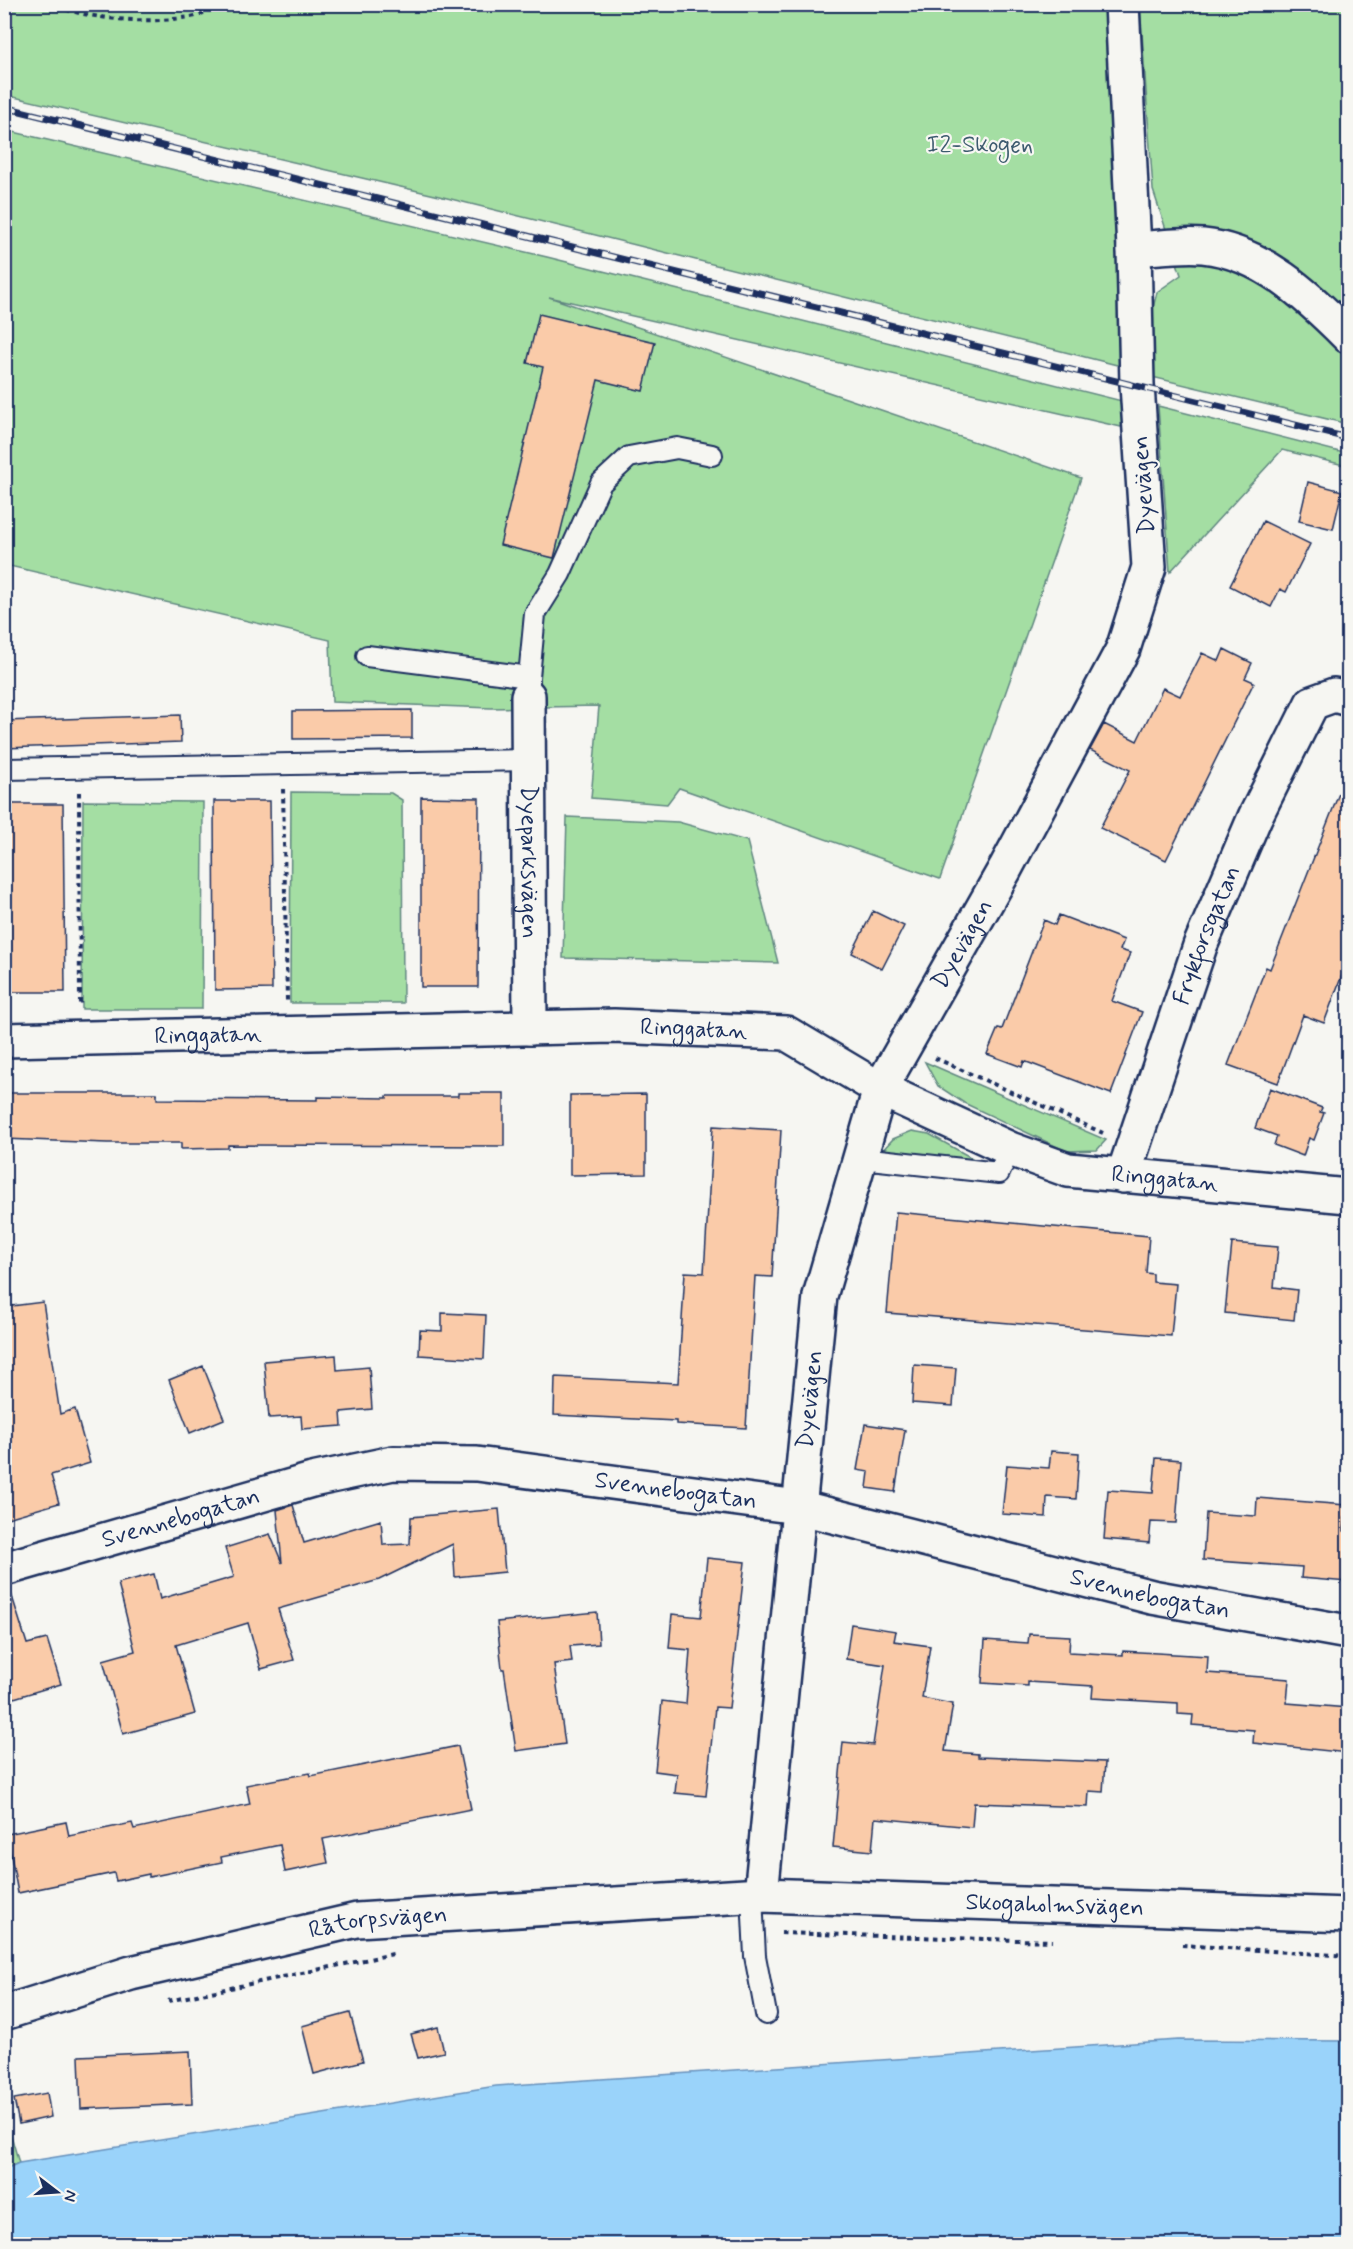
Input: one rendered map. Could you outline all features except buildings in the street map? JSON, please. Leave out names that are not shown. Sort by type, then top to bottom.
[{"type":"street","name":"Dyevägen","points":[[757,1896],[820,1296],[880,1089],[906,1046],[1123,648],[1149,567],[1137,385],[1134,249],[1122,4]]},
{"type":"street","points":[[1134,249],[1202,246],[1242,254],[1280,276],[1348,336]]},
{"type":"street","name":"Dyeparksvägen","points":[[529,687],[530,1028]]},
{"type":"street","name":"Frykforsgatan","points":[[1128,1161],[1200,946],[1255,818],[1312,703],[1334,696],[1348,699]]},
{"type":"street","name":"Ringgatan","points":[[4,1040],[614,1026],[786,1033],[880,1089],[1010,1149],[1068,1170],[1128,1161],[1348,1196]]},
{"type":"street","name":"Svennebogatan","points":[[4,1569],[312,1480],[393,1463],[477,1464],[798,1507],[1152,1597],[1348,1632]]},
{"type":"street","name":"Skogaholmsvägen","points":[[757,1896],[1348,1915]]},
{"type":"street","name":"Råtorpsvägen","points":[[4,2013],[132,1972],[357,1920],[757,1896]]},
{"type":"lane","points":[[367,656],[529,687],[535,614],[560,574],[601,483],[629,457],[677,447],[712,455]]},
{"type":"lane","points":[[4,769],[529,760]]},
{"type":"lane","points":[[861,1158],[999,1173],[1010,1149]]},
{"type":"lane","points":[[757,1896],[753,1932],[766,2014]]},
{"type":"path","points":[[49,4],[77,15],[119,20],[192,17],[220,4]]},
{"type":"path","points":[[283,764],[288,1034]]},
{"type":"path","points":[[79,768],[80,1039]]},
{"type":"path","points":[[906,1046],[1128,1161]]},
{"type":"path","points":[[753,1932],[1063,1941]]},
{"type":"path","points":[[1170,1944],[1348,1956]]},
{"type":"path","points":[[161,2003],[344,1962],[404,1952]]},
{"type":"green space","name":"I2-Skogen","points":[[5,5],[1111,5],[1125,367],[435,195],[5,95]]},
{"type":"green space","points":[[1140,5],[1348,5],[1348,424],[1152,377],[1150,320],[1157,292],[1181,275],[1153,190]]},
{"type":"green space","points":[[5,130],[547,257],[1130,403],[1130,429],[549,297],[1081,478],[940,879],[679,788],[667,804],[591,798],[599,706],[491,708],[332,702],[330,640],[5,565]]},
{"type":"green space","points":[[1158,406],[1348,454],[1348,466],[1282,450],[1170,572]]},
{"type":"green space","points":[[291,792],[391,793],[402,800],[403,1003],[290,1003]]},
{"type":"green space","points":[[83,801],[203,802],[202,1009],[82,1009]]},
{"type":"green space","points":[[567,817],[678,822],[747,841],[778,963],[563,958]]},
{"type":"green space","points":[[925,1062],[1106,1140],[1097,1150],[1066,1151],[964,1103],[938,1086]]},
{"type":"green space","points":[[912,1131],[929,1134],[979,1162],[880,1153],[893,1139]]},
{"type":"green space","points":[[4,2111],[19,2163],[5,2169],[4,2169]]},
{"type":"water","points":[[1178,2040],[1348,2041],[1348,2244],[5,2244],[5,2169],[19,2163],[496,2086]]},
{"type":"railway","points":[[4,107],[1348,438]]}]
